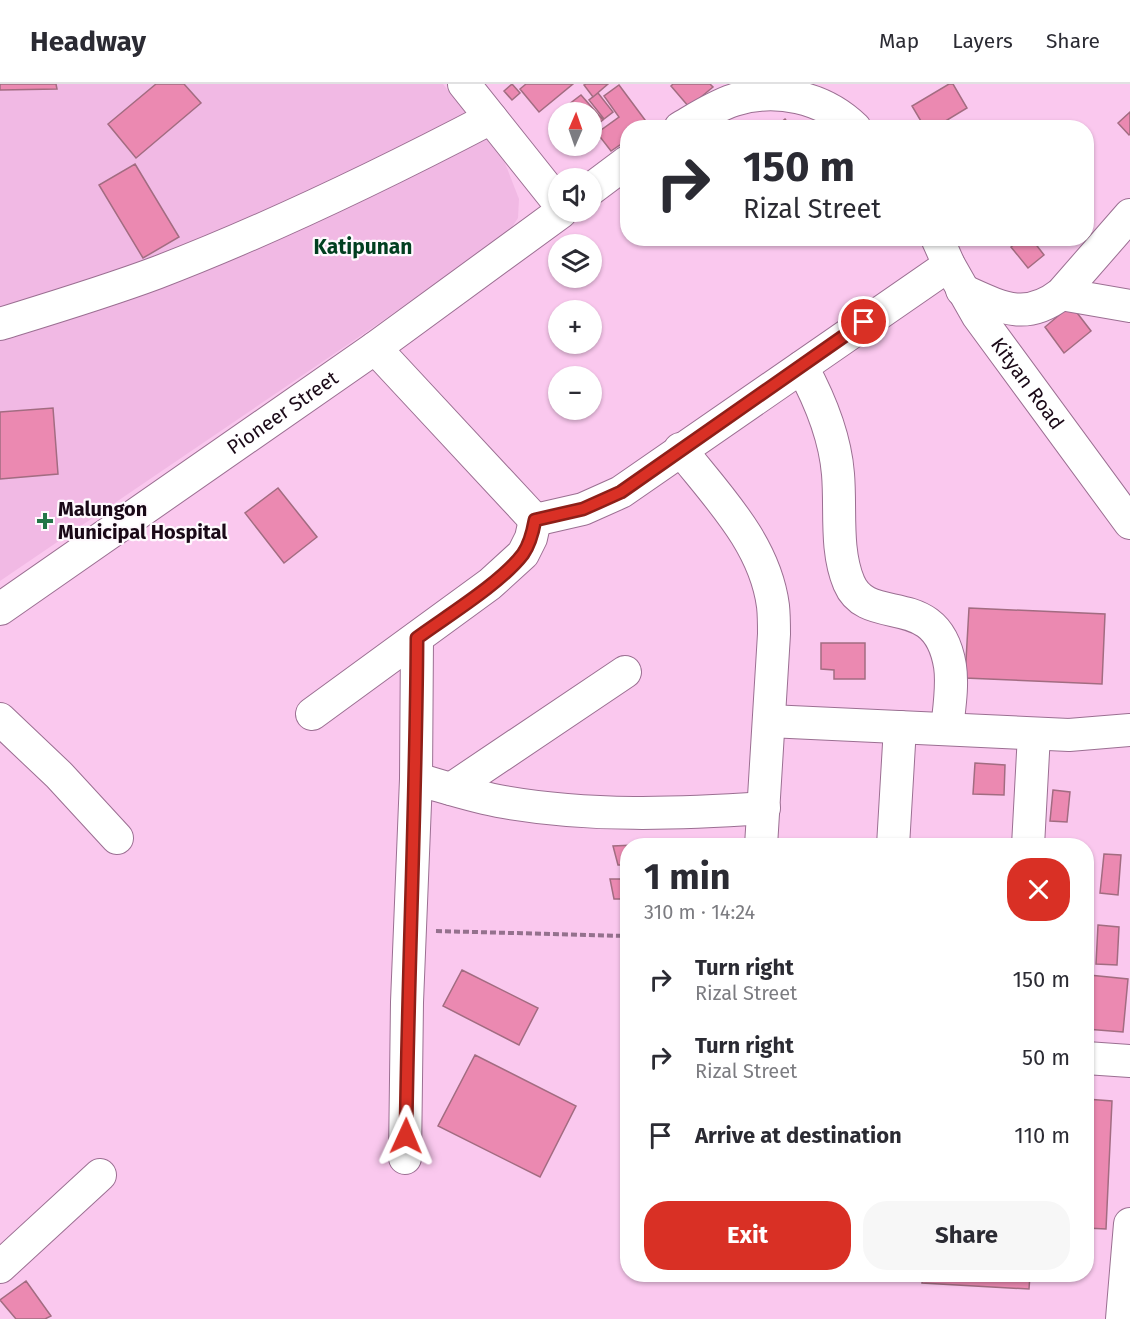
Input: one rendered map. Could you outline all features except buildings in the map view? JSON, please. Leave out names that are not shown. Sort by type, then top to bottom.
[{"type":"street","points":[[464,84],[548,189]]},
{"type":"street","points":[[694,120],[735,100],[769,95],[799,97],[822,104],[846,120]]},
{"type":"street","points":[[0,324],[80,300],[232,241],[336,195],[491,118]]},
{"type":"street","points":[[602,181],[620,167]]},
{"type":"street","points":[[535,520],[559,516],[621,492],[949,264],[1003,308],[1033,310],[1048,305],[1061,294],[1130,215]]},
{"type":"street","name":"Pioneer Street","points":[[0,609],[375,348],[548,222]]},
{"type":"street","name":"Kityan Road","points":[[949,264],[978,316],[1130,523]]},
{"type":"street","points":[[1061,294],[1130,306]]},
{"type":"street","points":[[375,348],[535,520]]},
{"type":"street","points":[[802,367],[822,408],[833,443],[838,473],[843,561],[849,584],[859,599],[915,615],[933,627],[944,644],[950,666],[948,729]]},
{"type":"street","points":[[680,449],[740,523],[766,577],[773,607],[774,634],[762,838]]},
{"type":"street","points":[[312,714],[490,584],[523,554],[531,538],[535,520]]},
{"type":"street","points":[[405,1158],[407,1002],[416,778],[417,638]]},
{"type":"street","points":[[452,789],[625,672]]},
{"type":"street","points":[[0,719],[59,775],[117,838]]},
{"type":"street","points":[[769,721],[1034,734],[1099,734],[1130,730]]},
{"type":"street","points":[[893,838],[900,727]]},
{"type":"street","points":[[1028,838],[1034,734]]},
{"type":"street","points":[[416,778],[503,802],[563,810],[649,814],[764,808]]},
{"type":"street","points":[[1094,1059],[1130,1061]]},
{"type":"street","points":[[0,1267],[100,1175]]},
{"type":"street","points":[[1122,1319],[1130,1224]]},
{"type":"path","points":[[410,930],[620,936]]},
{"type":"shaded area","points":[[0,84],[443,84],[505,163],[519,199],[518,218],[508,233],[0,581]]},
{"type":"place","name":"Malungon Municipal Hospital","points":[[45,521]]},
{"type":"district","name":"Katipunan","points":[[363,247]]},
{"type":"route","points":[[406,1136],[407,1002],[416,778],[417,638],[490,584],[523,554],[531,538],[535,520],[583,509],[621,492],[864,322]]}]
